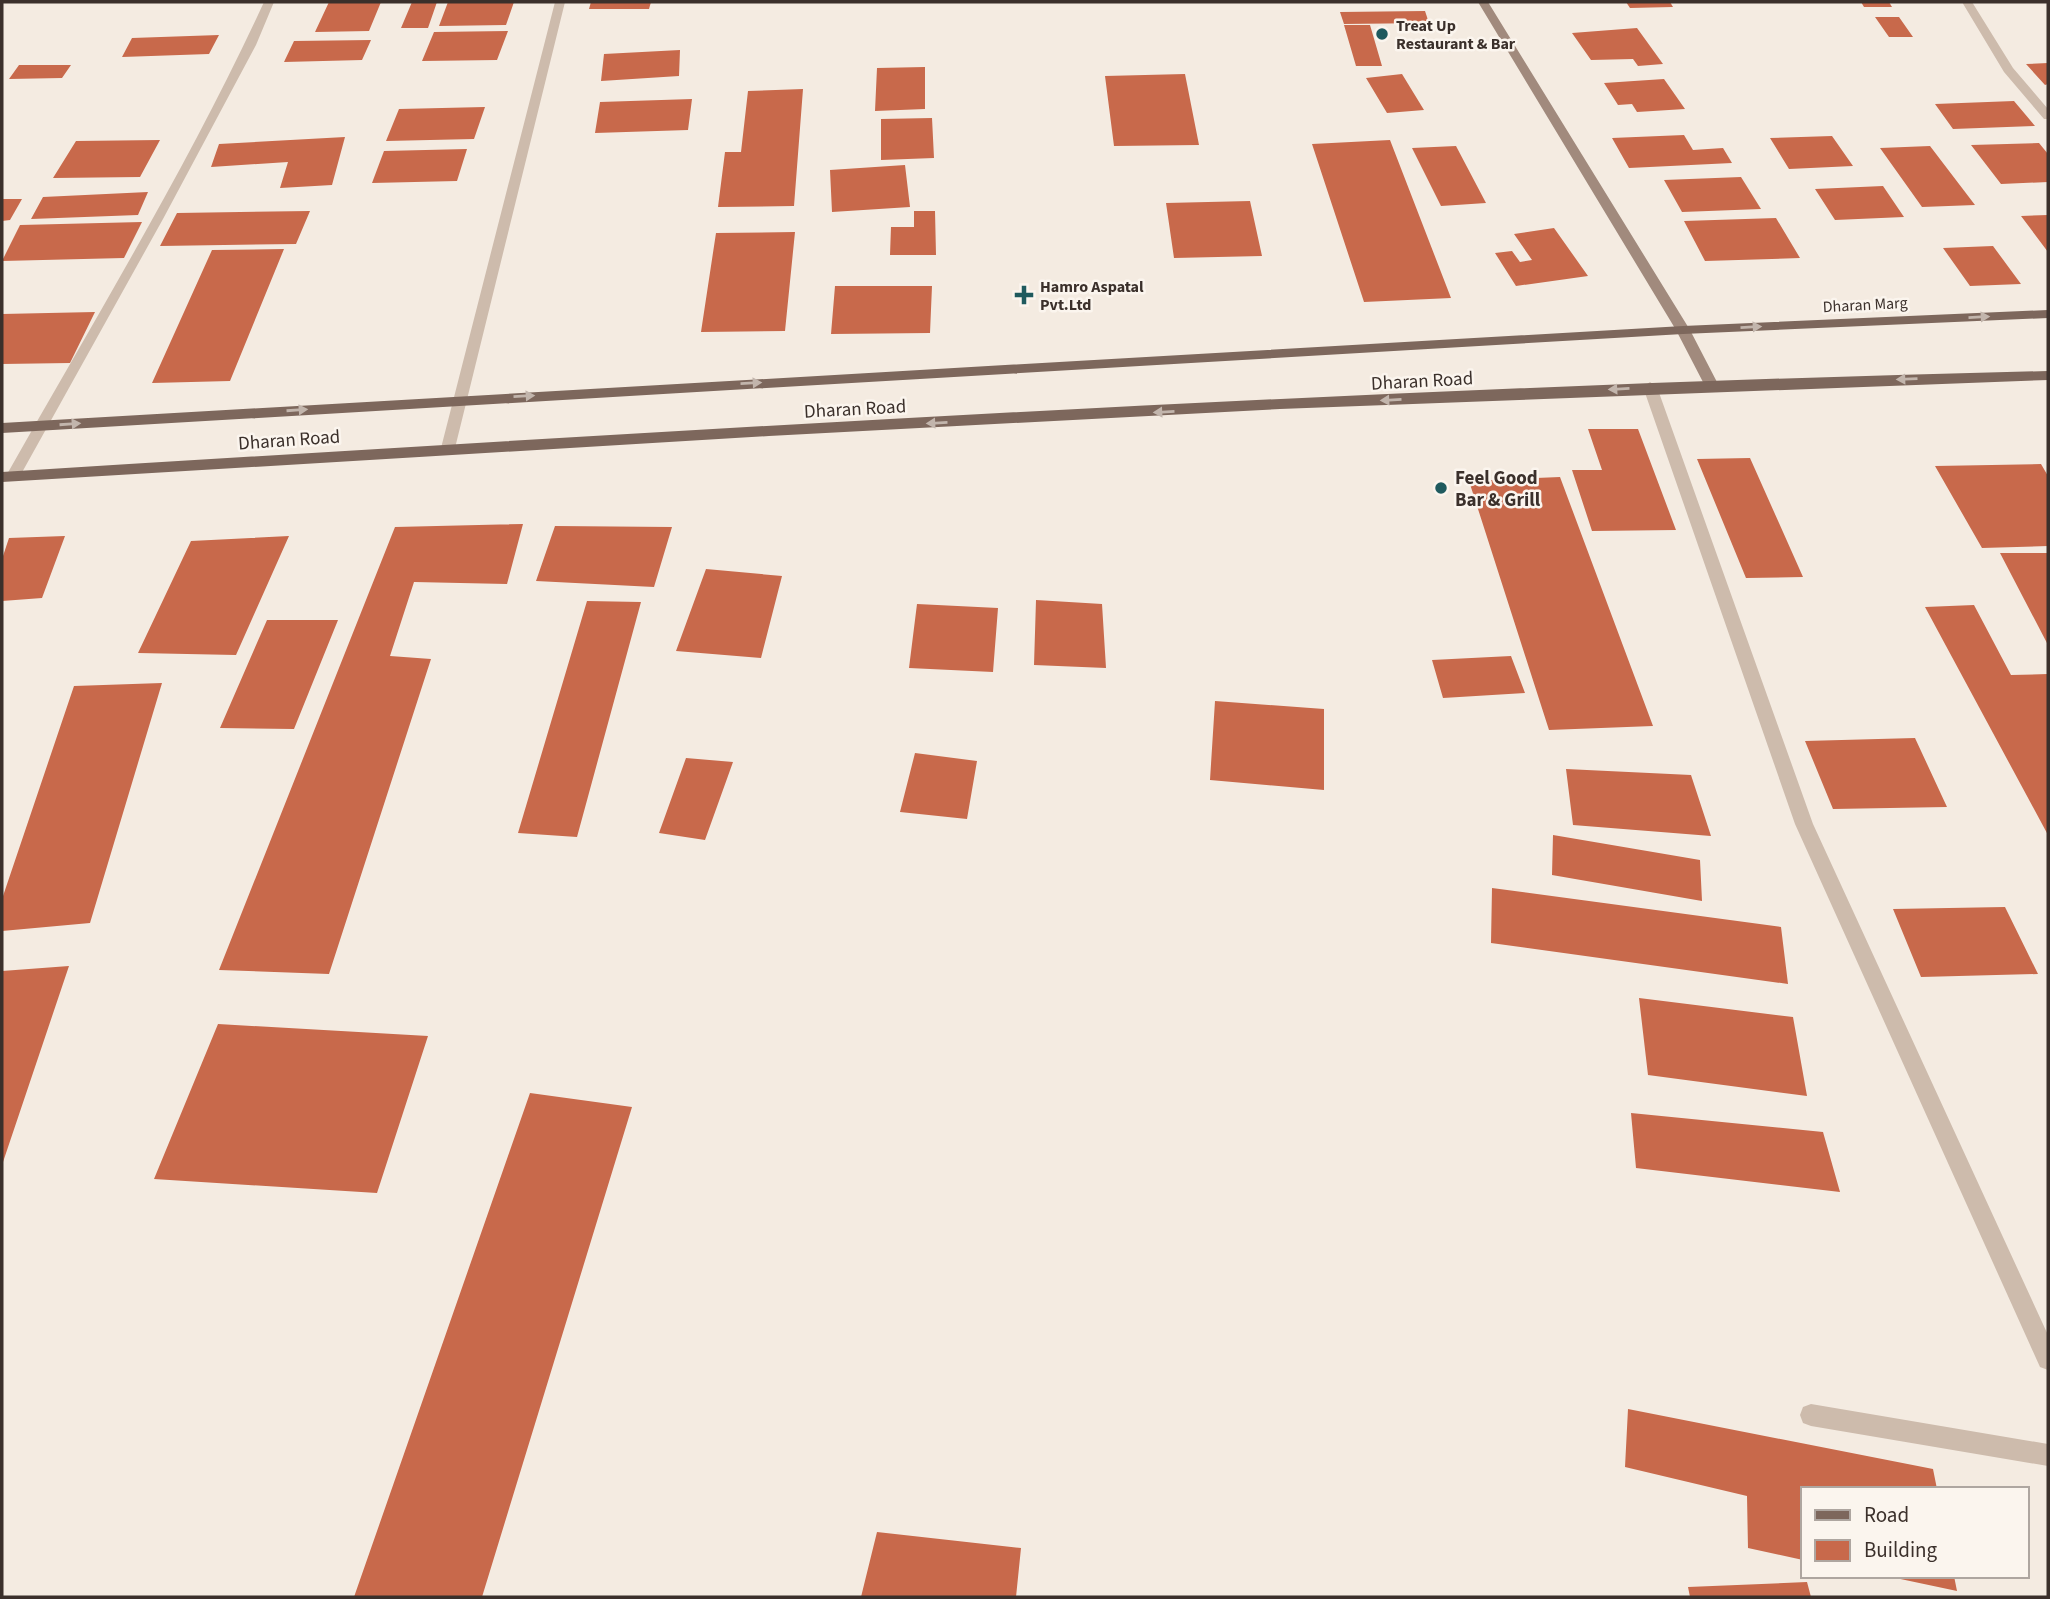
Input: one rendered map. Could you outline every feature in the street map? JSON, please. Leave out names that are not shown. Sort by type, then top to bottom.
[{"type":"main road","points":[[1483,2],[1683,330],[1711,384],[2048,375]]},
{"type":"main road","name":"Dharan Marg","points":[[1683,330],[2048,314]]},
{"type":"main road","name":"Dharan Road","points":[[2,428],[1683,330]]},
{"type":"main road","name":"Dharan Road","points":[[7,477],[447,448],[1711,384]]},
{"type":"street","points":[[7,477],[41,426],[157,219],[250,45],[269,2]]},
{"type":"street","points":[[447,448],[523,161],[560,2]]},
{"type":"street","points":[[1967,2],[2008,70],[2048,116]]},
{"type":"street","points":[[1650,387],[1804,824],[2048,1359]]},
{"type":"street","points":[[1811,1415],[2048,1455]]},
{"type":"building","points":[[329,2],[381,2],[369,31],[315,32]]},
{"type":"building","points":[[412,2],[437,2],[428,28],[401,28]]},
{"type":"building","points":[[448,2],[514,2],[506,25],[439,26]]},
{"type":"building","points":[[591,2],[651,2],[649,9],[589,9]]},
{"type":"building","points":[[1626,2],[1670,2],[1673,7],[1630,8]]},
{"type":"building","points":[[1861,2],[1889,2],[1892,7],[1864,7]]},
{"type":"building","points":[[1425,11],[1429,23],[1344,24],[1340,12]]},
{"type":"building","points":[[1875,17],[1899,17],[1913,37],[1889,37]]},
{"type":"building","points":[[1344,25],[1370,25],[1382,66],[1356,66]]},
{"type":"building","points":[[1637,28],[1663,64],[1638,66],[1633,59],[1591,60],[1572,33]]},
{"type":"building","points":[[508,31],[497,60],[422,61],[434,32]]},
{"type":"building","points":[[219,35],[209,54],[122,57],[132,38]]},
{"type":"building","points":[[371,40],[362,60],[284,62],[294,41]]},
{"type":"building","points":[[680,50],[679,76],[601,81],[604,54]]},
{"type":"building","points":[[2048,63],[2048,84],[2045,85],[2026,64]]},
{"type":"building","points":[[19,65],[71,65],[62,78],[9,79]]},
{"type":"building","points":[[925,67],[925,109],[875,111],[877,68]]},
{"type":"building","points":[[1185,74],[1199,145],[1114,146],[1105,76]]},
{"type":"building","points":[[1402,74],[1424,110],[1387,113],[1366,78]]},
{"type":"building","points":[[1664,79],[1685,109],[1637,112],[1632,104],[1618,105],[1604,83]]},
{"type":"building","points":[[803,89],[794,206],[718,207],[725,152],[741,152],[748,91]]},
{"type":"building","points":[[692,99],[688,130],[595,133],[600,102]]},
{"type":"building","points":[[2014,101],[2035,126],[1953,129],[1935,104]]},
{"type":"building","points":[[485,107],[474,139],[386,141],[399,109]]},
{"type":"building","points":[[932,118],[934,158],[881,160],[881,119]]},
{"type":"building","points":[[1684,135],[1693,150],[1723,148],[1732,163],[1629,168],[1612,138]]},
{"type":"building","points":[[1832,136],[1853,166],[1789,169],[1770,138]]},
{"type":"building","points":[[345,137],[332,185],[280,188],[288,162],[211,167],[219,144]]},
{"type":"building","points":[[160,140],[140,177],[53,178],[76,141]]},
{"type":"building","points":[[1390,140],[1451,298],[1364,302],[1312,144]]},
{"type":"building","points":[[2039,143],[2048,154],[2048,182],[2001,184],[1971,145]]},
{"type":"building","points":[[1456,146],[1486,203],[1441,206],[1412,148]]},
{"type":"building","points":[[1930,146],[1975,205],[1922,207],[1880,148]]},
{"type":"building","points":[[467,149],[457,181],[372,183],[384,151]]},
{"type":"building","points":[[905,165],[910,207],[832,212],[830,170]]},
{"type":"building","points":[[1741,177],[1761,209],[1682,212],[1664,180]]},
{"type":"building","points":[[1883,186],[1904,217],[1835,220],[1815,189]]},
{"type":"building","points":[[148,192],[138,215],[31,219],[43,197]]},
{"type":"building","points":[[2,199],[22,199],[10,220],[2,221]]},
{"type":"building","points":[[1250,201],[1262,256],[1174,258],[1166,203]]},
{"type":"building","points":[[310,211],[296,244],[160,246],[177,213]]},
{"type":"building","points":[[914,211],[935,211],[936,255],[890,255],[891,227],[914,227]]},
{"type":"building","points":[[2048,215],[2048,252],[2021,216]]},
{"type":"building","points":[[1776,218],[1800,258],[1705,261],[1684,221]]},
{"type":"building","points":[[142,222],[124,258],[2,261],[20,225]]},
{"type":"building","points":[[1554,228],[1588,276],[1516,286],[1495,253],[1512,251],[1520,262],[1532,260],[1514,234]]},
{"type":"building","points":[[795,232],[785,331],[701,332],[716,233]]},
{"type":"building","points":[[1993,246],[2021,284],[1970,286],[1943,248]]},
{"type":"building","points":[[284,249],[230,381],[152,383],[212,250]]},
{"type":"building","points":[[835,286],[932,286],[930,333],[831,334]]},
{"type":"building","points":[[95,312],[70,363],[2,364],[2,314]]},
{"type":"building","points":[[1588,429],[1638,429],[1676,530],[1592,531],[1572,470],[1602,470]]},
{"type":"building","points":[[1750,458],[1803,577],[1746,578],[1697,459]]},
{"type":"building","points":[[2041,464],[2048,476],[2048,546],[1982,548],[1935,466]]},
{"type":"building","points":[[1560,477],[1653,726],[1549,730],[1469,481]]},
{"type":"building","points":[[523,524],[507,584],[414,582],[390,656],[431,659],[329,974],[219,970],[395,527]]},
{"type":"building","points":[[555,526],[672,527],[654,587],[536,581]]},
{"type":"building","points":[[65,536],[42,598],[2,601],[2,559],[9,538]]},
{"type":"building","points":[[289,536],[236,655],[138,653],[191,541]]},
{"type":"building","points":[[2000,553],[2048,553],[2048,645]]},
{"type":"building","points":[[706,569],[782,576],[761,658],[676,651]]},
{"type":"building","points":[[1036,600],[1102,604],[1106,668],[1034,665]]},
{"type":"building","points":[[587,601],[641,602],[577,837],[518,833]]},
{"type":"building","points":[[917,604],[998,608],[993,672],[909,668]]},
{"type":"building","points":[[1974,605],[2011,675],[2048,674],[2048,835],[1925,607]]},
{"type":"building","points":[[267,620],[338,620],[294,729],[220,728]]},
{"type":"building","points":[[1511,656],[1525,693],[1443,698],[1432,660]]},
{"type":"building","points":[[162,683],[90,923],[2,931],[2,899],[74,686]]},
{"type":"building","points":[[1215,701],[1324,709],[1324,790],[1210,780]]},
{"type":"building","points":[[1915,738],[1947,807],[1833,809],[1805,741]]},
{"type":"building","points":[[915,753],[977,761],[967,819],[900,812]]},
{"type":"building","points":[[686,758],[733,762],[705,840],[659,833]]},
{"type":"building","points":[[1566,769],[1691,775],[1711,836],[1573,825]]},
{"type":"building","points":[[1553,835],[1700,860],[1702,901],[1552,875]]},
{"type":"building","points":[[1492,888],[1781,927],[1788,984],[1491,943]]},
{"type":"building","points":[[2005,907],[2038,974],[1921,977],[1893,909]]},
{"type":"building","points":[[69,966],[2,1165],[2,971]]},
{"type":"building","points":[[1639,998],[1793,1017],[1807,1096],[1648,1075]]},
{"type":"building","points":[[218,1024],[428,1036],[377,1193],[154,1179]]},
{"type":"building","points":[[530,1093],[632,1107],[482,1597],[354,1597]]},
{"type":"building","points":[[1631,1113],[1823,1132],[1840,1192],[1636,1168]]},
{"type":"building","points":[[1628,1409],[1933,1469],[1937,1487],[1801,1487],[1801,1560],[1748,1548],[1747,1496],[1625,1467]]},
{"type":"building","points":[[877,1532],[1021,1548],[1016,1597],[861,1597]]},
{"type":"building","points":[[1896,1578],[1954,1578],[1957,1591]]},
{"type":"building","points":[[1807,1582],[1811,1597],[1690,1597],[1688,1587]]},
{"type":"place","name":"Treat Up Restaurant & Bar","points":[[1382,34]]},
{"type":"place","name":"Hamro Aspatal Pvt.Ltd","points":[[1024,295]]},
{"type":"place","name":"Feel Good Bar & Grill","points":[[1441,488]]}]
